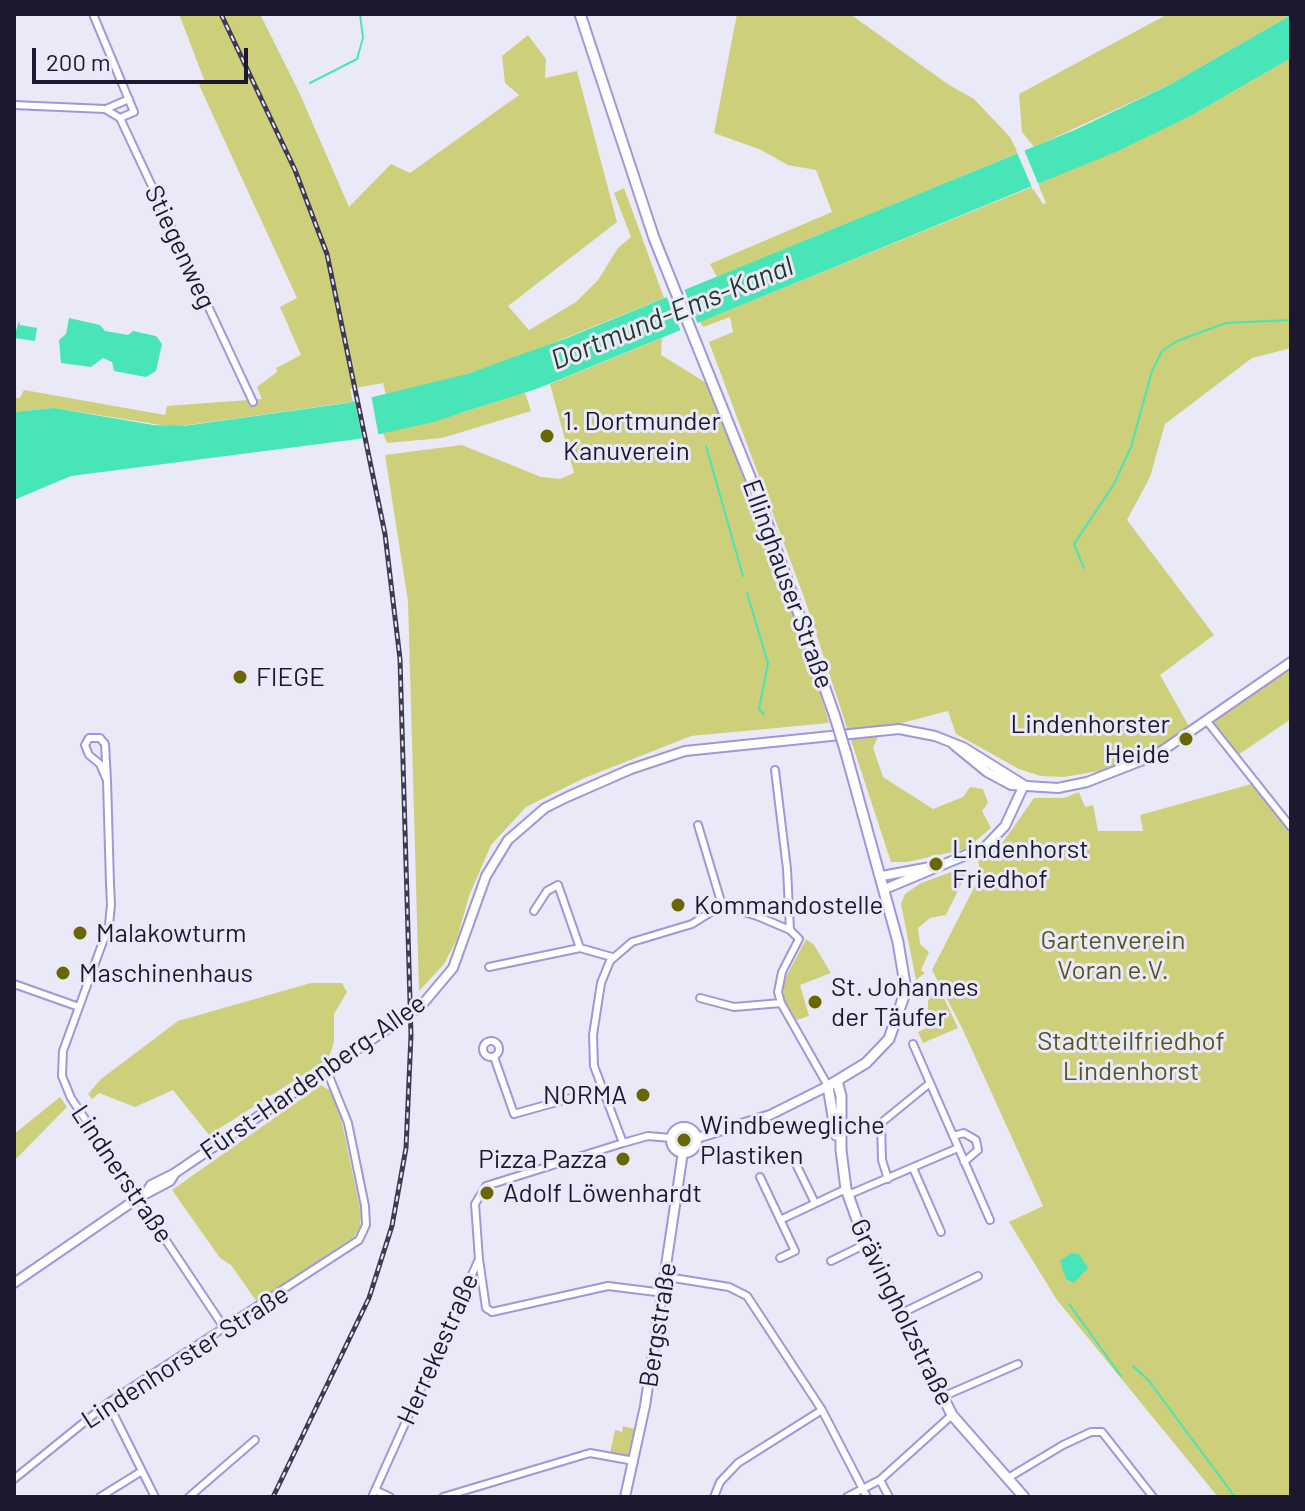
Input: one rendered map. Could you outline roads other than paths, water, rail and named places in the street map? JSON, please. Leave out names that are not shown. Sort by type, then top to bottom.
[{"type":"main road","name":"Ellinghauser Straße","points":[[580,14],[628,164],[795,600],[835,717],[882,876],[906,973],[904,1003],[889,1039],[874,1057],[832,1083]]},
{"type":"main road","name":"Grävingholzstraße","points":[[832,1083],[841,1096],[841,1150],[847,1192],[866,1244],[952,1415],[1024,1497]]},
{"type":"street","points":[[93,14],[134,112],[120,118],[105,109]]},
{"type":"street","points":[[14,105],[105,109],[129,99]]},
{"type":"street","name":"Stiegenweg","points":[[120,118],[253,402]]},
{"type":"street","name":"Fürst-Hardenberg-Allee","points":[[14,1283],[142,1195],[151,1185],[175,1173],[404,1020],[438,989],[463,948],[494,859],[508,840],[545,808],[631,769],[699,749],[899,729],[935,736],[953,744],[961,754],[1003,782],[1064,787],[1112,773],[1156,755],[1291,662]]},
{"type":"street","points":[[1206,720],[1291,827]]},
{"type":"street","name":"Lindnerstraße","points":[[106,778],[100,764],[89,755],[85,745],[89,738],[104,740],[106,778],[109,925],[63,1051],[64,1086],[142,1195],[225,1329]]},
{"type":"street","points":[[775,770],[787,869],[790,930]]},
{"type":"street","points":[[885,889],[967,857],[992,841],[1005,826],[1024,785]]},
{"type":"street","points":[[698,825],[722,905]]},
{"type":"street","points":[[882,876],[941,865]]},
{"type":"street","points":[[534,911],[547,891],[558,885],[580,948]]},
{"type":"street","points":[[697,1138],[770,1115],[832,1083],[781,1003],[782,972],[799,939],[790,930],[722,905]]},
{"type":"street","points":[[671,1138],[648,1136],[623,1143],[594,1066],[593,1035],[601,983],[612,957],[641,938],[692,924],[722,905]]},
{"type":"street","points":[[489,967],[580,948],[612,957]]},
{"type":"street","points":[[14,984],[79,1007]]},
{"type":"street","points":[[700,998],[734,1007],[781,1003]]},
{"type":"street","points":[[913,1044],[990,1220]]},
{"type":"street","points":[[494,1057],[514,1114],[603,1089]]},
{"type":"street","name":"Lindenhorster Straße","points":[[14,1479],[108,1403],[359,1240],[366,1225],[365,1206],[348,1123],[327,1071]]},
{"type":"street","points":[[888,1179],[882,1160],[881,1123],[930,1083]]},
{"type":"street","points":[[686,1127],[697,1138],[693,1149],[683,1152],[672,1146],[671,1138],[675,1130],[686,1127]]},
{"type":"street","points":[[953,1136],[964,1133],[976,1140],[978,1150],[964,1162]]},
{"type":"street","name":"Herrekestraße","points":[[373,1494],[479,1259],[477,1197],[486,1186],[498,1180],[623,1143]]},
{"type":"street","points":[[780,1220],[815,1203],[888,1179],[958,1148]]},
{"type":"street","name":"Bergstraße","points":[[625,1497],[667,1277],[683,1152]]},
{"type":"street","points":[[794,1160],[815,1203]]},
{"type":"street","points":[[913,1168],[941,1232]]},
{"type":"street","points":[[760,1177],[795,1251],[780,1258]]},
{"type":"street","points":[[929,1205],[940,1200]]},
{"type":"street","points":[[831,1261],[866,1244]]},
{"type":"street","points":[[479,1259],[488,1311],[608,1286],[664,1293]]},
{"type":"street","points":[[900,1314],[978,1276]]},
{"type":"street","points":[[667,1277],[740,1290],[822,1410],[867,1497]]},
{"type":"street","points":[[942,1397],[1018,1364]]},
{"type":"street","points":[[108,1403],[155,1497]]},
{"type":"street","points":[[714,1497],[720,1482],[738,1463],[822,1410]]},
{"type":"street","points":[[847,1497],[880,1480],[952,1415]]},
{"type":"street","points":[[1008,1478],[1054,1450],[1091,1432],[1102,1432],[1153,1497]]},
{"type":"street","points":[[189,1497],[255,1440]]},
{"type":"street","points":[[443,1497],[590,1453],[634,1461]]},
{"type":"street","points":[[100,1497],[142,1471]]},
{"type":"street","points":[[880,1480],[886,1496]]},
{"type":"street","points":[[373,1494],[390,1497]]},
{"type":"water","name":"Dortmund-Ems-Kanal","points":[[1291,15],[1291,58],[1194,114],[1118,151],[539,388],[433,422],[358,439],[71,476],[14,500],[14,412],[54,408],[153,425],[184,426],[348,403],[467,374],[567,338],[1077,129],[1171,84]]},
{"type":"water","points":[[69,318],[100,325],[105,331],[128,335],[133,331],[156,336],[162,344],[156,371],[146,377],[114,371],[112,362],[103,358],[91,367],[61,363],[59,340],[66,334]]},
{"type":"water","points":[[19,321],[20,325],[37,328],[35,341],[14,338]]},
{"type":"water","points":[[1071,1253],[1079,1254],[1088,1268],[1074,1283],[1066,1279],[1060,1261]]},
{"type":"waterway","points":[[310,83],[357,59],[363,38],[360,14]]},
{"type":"waterway","points":[[1084,568],[1074,544],[1114,484],[1131,447],[1152,371],[1162,351],[1177,341],[1226,323],[1291,320]]},
{"type":"waterway","points":[[706,446],[743,576]]},
{"type":"waterway","points":[[747,593],[768,663],[759,709],[764,714]]},
{"type":"waterway","points":[[1281,820],[1291,833]]},
{"type":"waterway","points":[[1069,1304],[1121,1376]]},
{"type":"waterway","points":[[1133,1366],[1149,1381],[1235,1497]]},
{"type":"railway","points":[[221,14],[295,170],[327,254],[385,534],[400,659],[411,1035],[406,1148],[392,1226],[369,1298],[273,1497]]},
{"type":"place","name":"1. Dortmunder Kanuverein","points":[[547,436]]},
{"type":"place","name":"FIEGE","points":[[240,677]]},
{"type":"place","name":"Lindenhorster Heide","points":[[1186,739]]},
{"type":"place","name":"Lindenhorst Friedhof","points":[[936,864]]},
{"type":"place","name":"Kommandostelle","points":[[678,905]]},
{"type":"place","name":"Malakowturm","points":[[80,933]]},
{"type":"place","name":"Maschinenhaus","points":[[63,973]]},
{"type":"place","name":"St. Johannes der Täufer","points":[[815,1002]]},
{"type":"place","name":"NORMA","points":[[643,1095]]},
{"type":"place","name":"Windbewegliche Plastiken","points":[[684,1140]]},
{"type":"place","name":"Pizza Pazza","points":[[623,1159]]},
{"type":"place","name":"Adolf Löwenhardt","points":[[487,1193]]},
{"type":"park label","name":"Gartenverein Voran e.V.","points":[[1113,955]]},
{"type":"park label","name":"Stadtteilfriedhof Lindenhorst","points":[[1131,1056]]}]
